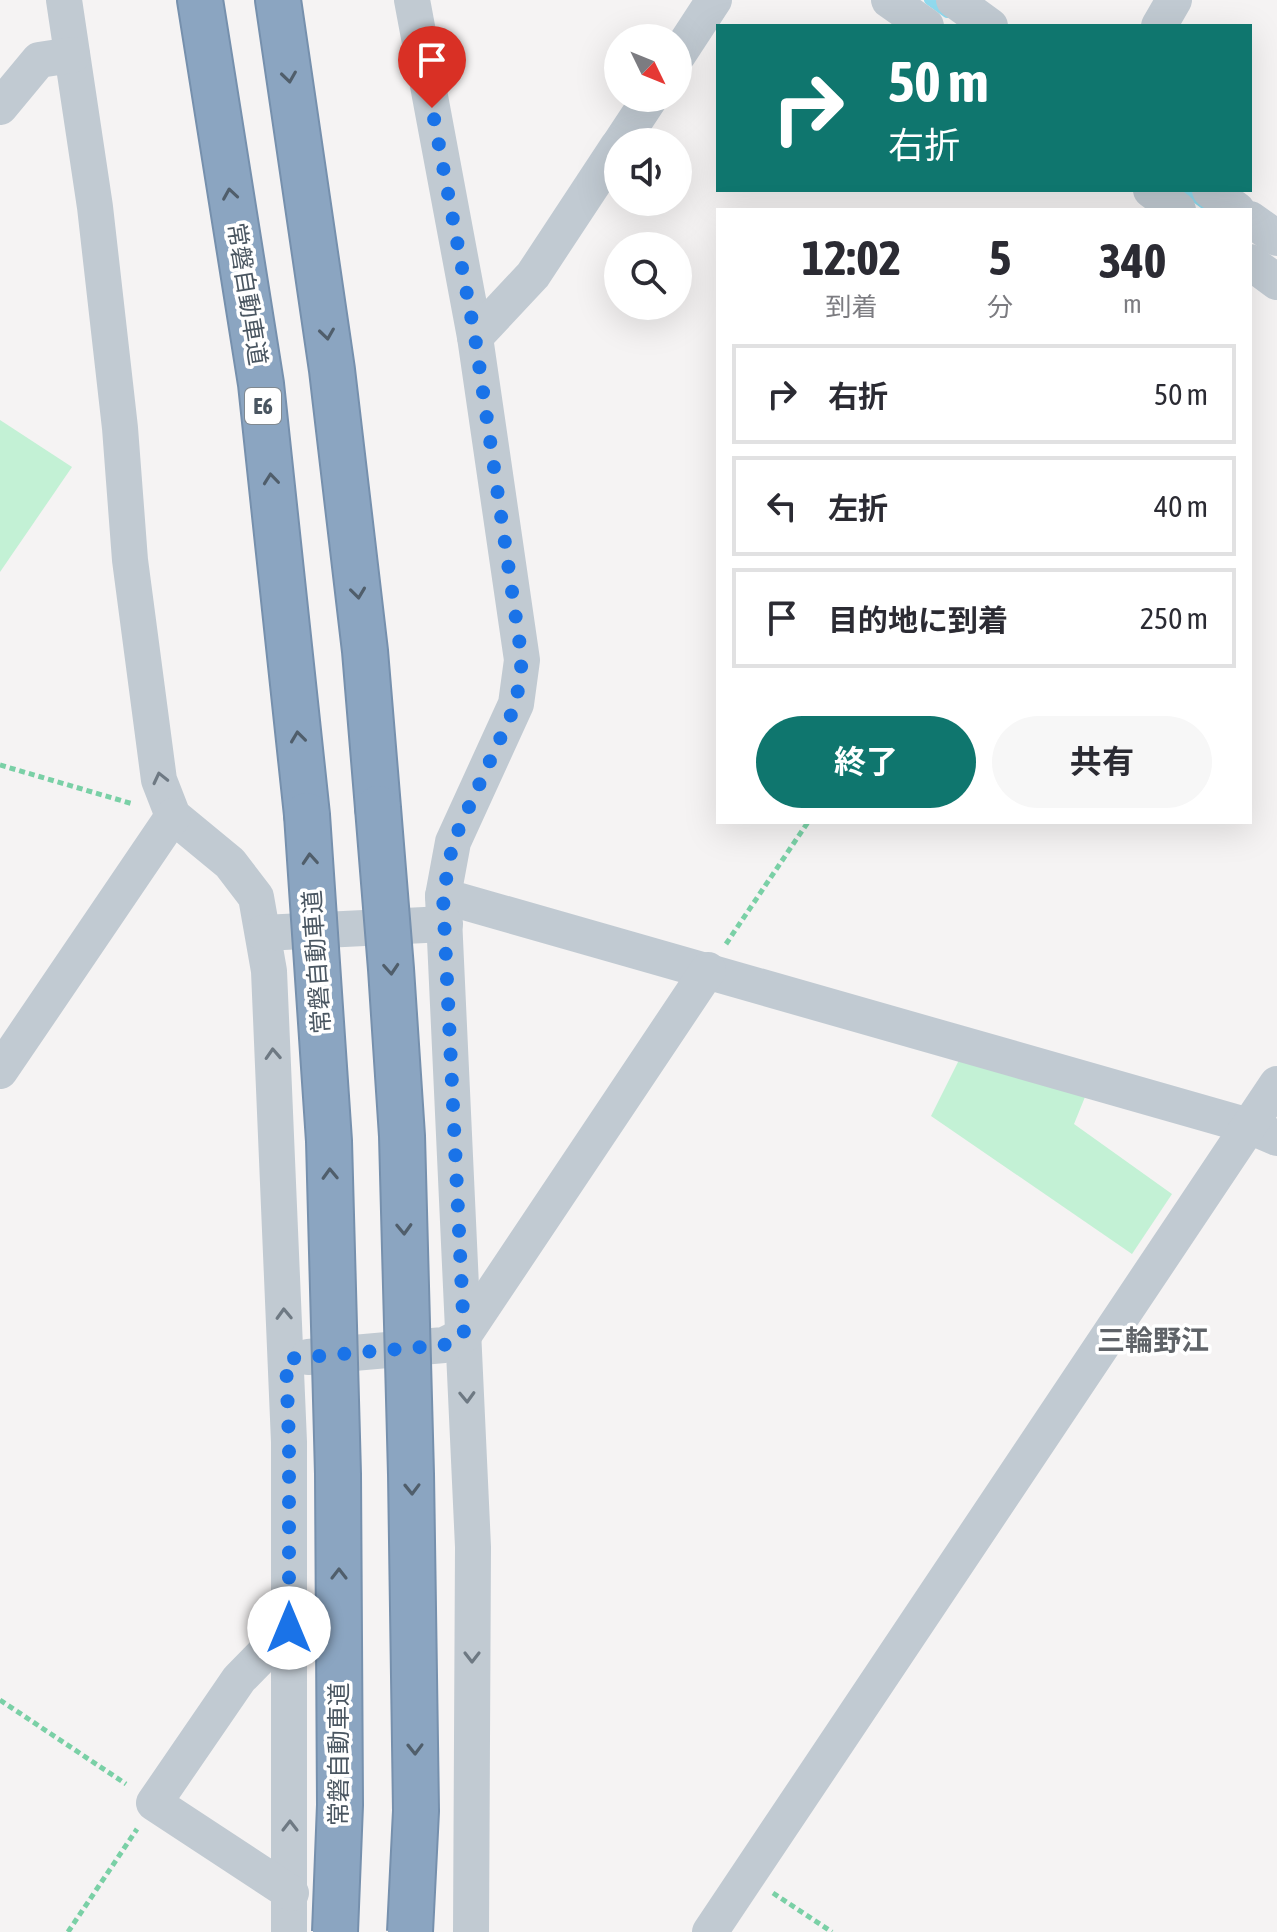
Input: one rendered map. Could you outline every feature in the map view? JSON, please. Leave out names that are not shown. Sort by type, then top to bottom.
[{"type":"highway","name":"常磐自動車道","points":[[200,0],[261,384],[307,815],[329,1141],[338,1474],[340,1805],[335,1932]]},
{"type":"highway","points":[[278,0],[332,370],[365,651],[401,1121],[416,1811],[410,1932]]},
{"type":"street","points":[[64,0],[98,239],[120,428],[130,560],[159,780],[173,816],[230,863],[256,897],[269,971],[289,1442],[289,1932]]},
{"type":"street","points":[[412,0],[475,337],[522,660],[516,704],[453,842],[444,910],[473,1547],[471,1932]]},
{"type":"street","points":[[692,34],[714,0]]},
{"type":"street","points":[[889,0],[923,24]]},
{"type":"street","points":[[954,0],[987,24]]},
{"type":"street","points":[[1160,24],[1174,0]]},
{"type":"street","points":[[0,107],[39,60],[72,55]]},
{"type":"street","points":[[475,337],[533,275],[604,167]]},
{"type":"street","points":[[1154,192],[1175,208]]},
{"type":"street","points":[[1213,192],[1234,208]]},
{"type":"street","points":[[1252,220],[1277,238]]},
{"type":"street","points":[[1252,263],[1277,282]]},
{"type":"street","points":[[0,1071],[173,816]]},
{"type":"street","points":[[263,933],[444,910],[708,970],[1263,1132]]},
{"type":"street","points":[[286,1359],[444,1345],[464,1335],[708,970]]},
{"type":"street","points":[[710,1932],[1263,1132],[1277,1084]]},
{"type":"street","points":[[289,1628],[239,1679],[154,1803],[291,1893]]},
{"type":"path","points":[[0,765],[173,816]]},
{"type":"path","points":[[708,970],[807,824]]},
{"type":"path","points":[[0,1700],[154,1803],[68,1932]]},
{"type":"path","points":[[748,1876],[832,1932]]},
{"type":"green space","points":[[0,420],[72,467],[0,572]]},
{"type":"green space","points":[[962,1054],[1085,1097],[1074,1124],[1172,1194],[1132,1254],[931,1116]]},
{"type":"waterway","points":[[929,0],[947,13]]},
{"type":"waterway","points":[[1188,192],[1204,204]]},
{"type":"district","name":"三輪野江","points":[[1153,1340]]},
{"type":"route","points":[[289,1628],[286,1359],[444,1345],[464,1335],[443,896],[453,842],[516,704],[522,660],[475,337],[432,108]]}]
